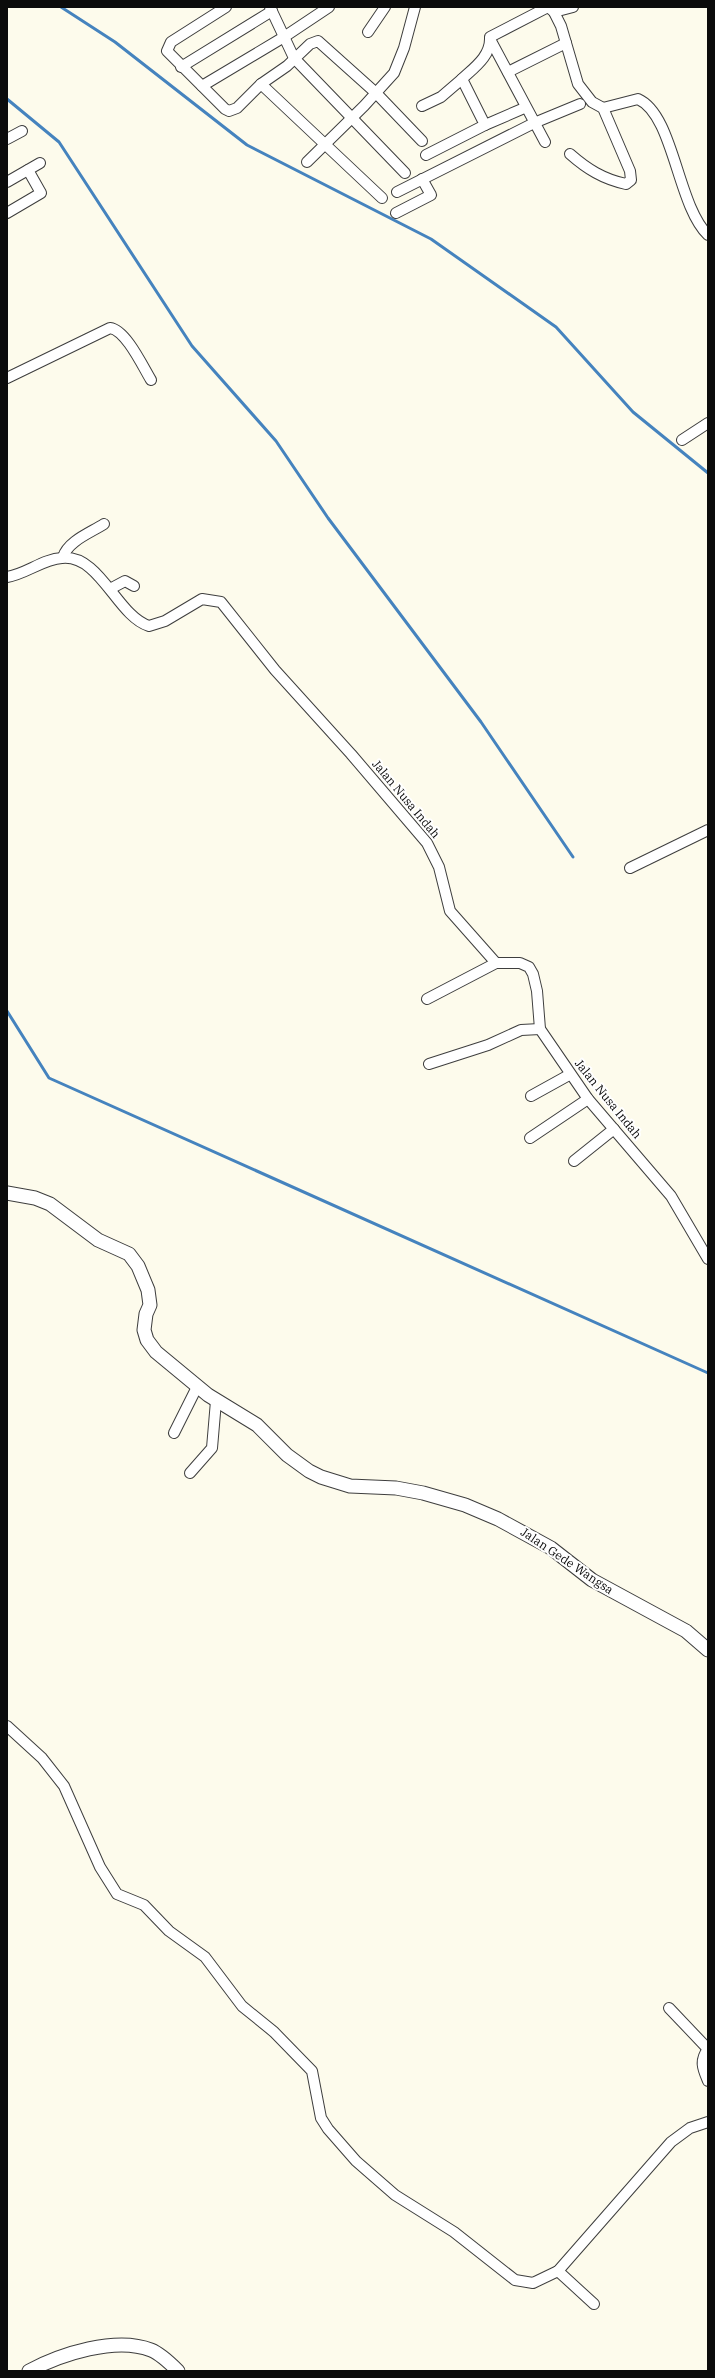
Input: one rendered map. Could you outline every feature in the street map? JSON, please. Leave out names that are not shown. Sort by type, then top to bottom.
[{"type":"street","points":[[226,7],[168,46],[169,55],[229,111],[237,108],[261,84],[281,70],[310,44],[318,41],[376,93],[422,141]]},
{"type":"street","points":[[202,86],[284,37],[329,7]]},
{"type":"street","points":[[368,32],[385,7]]},
{"type":"street","points":[[307,162],[394,73],[399,63],[416,7]]},
{"type":"street","points":[[490,37],[550,9],[573,7]]},
{"type":"street","points":[[181,67],[271,9],[294,58],[405,173]]},
{"type":"street","points":[[550,9],[566,43],[578,84],[592,102],[603,108],[630,170],[631,180],[626,184],[603,177],[581,165],[570,154]]},
{"type":"street","points":[[490,37],[545,142]]},
{"type":"street","points":[[422,106],[441,97],[484,58],[490,48],[490,37]]},
{"type":"street","points":[[508,72],[566,43]]},
{"type":"street","points":[[462,79],[484,125]]},
{"type":"street","points":[[261,84],[382,198]]},
{"type":"street","points":[[603,108],[638,99],[649,108],[672,151],[682,186],[694,217],[708,235]]},
{"type":"street","points":[[397,192],[534,123],[580,104]]},
{"type":"street","points":[[426,155],[484,125],[522,109]]},
{"type":"street","points":[[7,139],[22,131]]},
{"type":"street","points":[[7,182],[40,163]]},
{"type":"street","points":[[7,213],[41,193],[28,170]]},
{"type":"street","points":[[396,213],[431,195],[422,179]]},
{"type":"street","points":[[7,378],[110,328],[117,331],[126,340],[151,380]]},
{"type":"street","points":[[682,440],[708,423]]},
{"type":"street","points":[[7,577],[63,558],[68,547],[74,542],[104,524]]},
{"type":"street","name":"Jalan Nusa Indah","points":[[63,558],[76,559],[85,564],[110,589],[133,618],[149,626],[165,621],[202,599],[216,600],[225,605],[274,670],[351,754],[427,843],[439,867],[450,911],[496,963],[520,963],[529,967],[533,974],[537,991],[540,1028],[569,1075],[671,1196],[687,1220],[708,1259]]},
{"type":"street","points":[[110,589],[125,581],[134,586]]},
{"type":"street","points":[[630,868],[708,830]]},
{"type":"street","points":[[427,999],[496,963]]},
{"type":"street","points":[[429,1064],[482,1047],[521,1030],[540,1028]]},
{"type":"street","points":[[531,1096],[569,1075]]},
{"type":"street","points":[[530,1138],[588,1099]]},
{"type":"street","points":[[574,1161],[614,1129]]},
{"type":"street","name":"Jalan Gede Wangsa","points":[[7,1193],[35,1198],[50,1204],[98,1240],[129,1254],[138,1266],[150,1296],[150,1305],[144,1322],[147,1340],[156,1352],[216,1402],[257,1425],[288,1455],[320,1477],[350,1486],[396,1488],[423,1493],[465,1505],[515,1527],[551,1548],[592,1580],[686,1631],[708,1650]]},
{"type":"street","points":[[174,1433],[197,1387]]},
{"type":"street","points":[[190,1472],[212,1448],[216,1402]]},
{"type":"street","points":[[7,1726],[42,1758],[68,1792],[80,1825],[100,1868],[117,1894],[144,1905],[169,1931],[205,1957],[242,2006],[274,2032],[312,2071],[321,2118],[328,2130],[356,2161],[395,2196],[454,2232],[515,2280],[533,2283],[558,2271],[671,2142],[690,2128],[708,2122]]},
{"type":"street","points":[[668,2008],[708,2049],[702,2059],[702,2067],[708,2081]]},
{"type":"street","points":[[558,2271],[594,2304]]},
{"type":"street","points":[[29,2371],[66,2354],[84,2349],[127,2346],[153,2351],[178,2371]]},
{"type":"waterway","points":[[61,7],[115,42],[247,145],[431,239],[556,327],[633,412],[708,473]]},
{"type":"waterway","points":[[7,99],[59,142],[192,346],[276,441],[328,518],[481,722],[573,857]]},
{"type":"waterway","points":[[7,1011],[49,1078],[708,1373]]}]
